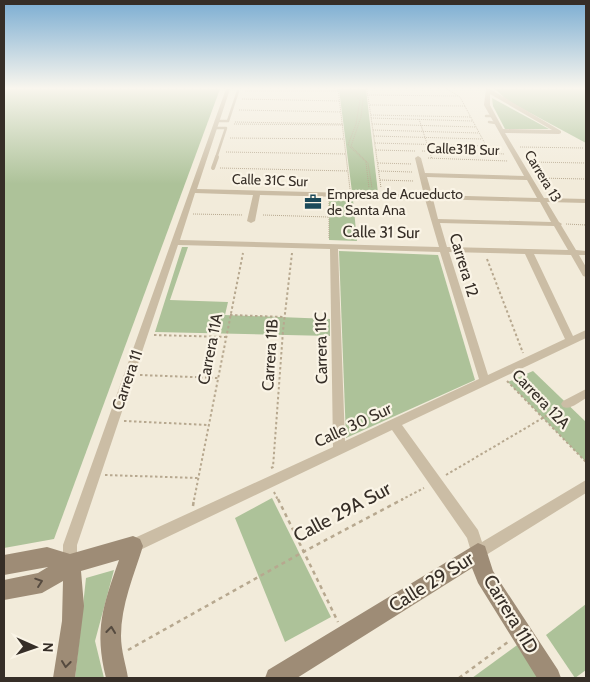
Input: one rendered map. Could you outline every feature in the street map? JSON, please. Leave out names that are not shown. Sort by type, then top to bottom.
[{"type":"street","name":"Carrera 11","points":[[64,678],[74,576],[70,564],[70,545],[216,121]]},
{"type":"street","name":"Carrera 13","points":[[492,121],[534,178],[544,200],[560,224],[586,274]]},
{"type":"street","points":[[501,131],[559,132],[540,121]]},
{"type":"street","name":"Carrera 12","points":[[415,161],[418,176],[428,197],[485,381]]},
{"type":"street","points":[[418,176],[534,178]]},
{"type":"street","name":"Calle 31C Sur","points":[[192,191],[586,201]]},
{"type":"street","points":[[251,221],[257,192]]},
{"type":"street","points":[[435,222],[560,224]]},
{"type":"street","name":"Calle 31 Sur","points":[[174,242],[292,245],[331,243],[444,249],[586,253]]},
{"type":"street","name":"Carrera 11C","points":[[331,243],[339,449]]},
{"type":"street","points":[[528,251],[571,340]]},
{"type":"street","name":"Calle 30 Sur","points":[[133,546],[586,334]]},
{"type":"street","points":[[567,404],[586,393]]},
{"type":"street","name":"Carrera 11D","points":[[394,423],[473,535],[485,576],[520,634],[550,678]]},
{"type":"street","name":"Calle 29 Sur","points":[[276,678],[586,486]]},
{"type":"street","points":[[4,590],[42,583],[70,564],[133,546]]},
{"type":"street","points":[[115,668],[110,635],[113,617],[133,546]]},
{"type":"street","points":[[4,565],[47,557],[70,564]]},
{"type":"lane","points":[[216,121],[228,121]]},
{"type":"lane","points":[[213,168],[226,128],[214,128]]},
{"type":"path","points":[[342,121],[350,189]]},
{"type":"path","points":[[357,121],[348,145],[366,162],[369,188],[372,188],[368,162],[351,146],[360,121]]},
{"type":"path","points":[[371,121],[381,189]]},
{"type":"path","points":[[419,121],[432,159]]},
{"type":"path","points":[[472,121],[490,153]]},
{"type":"path","points":[[235,123],[342,125]]},
{"type":"path","points":[[372,124],[476,127]]},
{"type":"path","points":[[373,130],[479,132]]},
{"type":"path","points":[[374,136],[482,139]]},
{"type":"path","points":[[228,145],[230,138],[344,140]]},
{"type":"path","points":[[375,143],[486,146]]},
{"type":"path","points":[[518,147],[584,148]]},
{"type":"path","points":[[376,150],[490,153]]},
{"type":"path","points":[[226,152],[346,154]]},
{"type":"path","name":"Calle31B Sur","points":[[378,163],[432,159],[508,161],[503,153],[490,153]]},
{"type":"path","points":[[527,162],[586,163]]},
{"type":"path","points":[[213,168],[348,171]]},
{"type":"path","points":[[379,171],[418,176]]},
{"type":"path","points":[[380,180],[418,176]]},
{"type":"path","points":[[534,178],[586,179]]},
{"type":"path","points":[[329,198],[331,243]]},
{"type":"path","points":[[560,224],[586,224]]},
{"type":"path","name":"Carrera 11A","points":[[192,510],[245,244]]},
{"type":"path","name":"Carrera 11B","points":[[273,467],[284,317],[292,245]]},
{"type":"path","name":"Carrera 12A","points":[[484,250],[527,361]]},
{"type":"path","points":[[230,315],[284,317]]},
{"type":"path","points":[[149,334],[226,337]]},
{"type":"path","name":"Carrera 12A","points":[[500,374],[586,462]]},
{"type":"path","points":[[135,375],[218,378]]},
{"type":"path","name":"Calle 29A Sur","points":[[115,668],[303,552],[436,482],[542,417],[567,404]]},
{"type":"path","points":[[120,420],[209,424]]},
{"type":"path","points":[[101,475],[198,478]]},
{"type":"path","points":[[269,482],[345,636]]},
{"type":"path","points":[[459,678],[520,634]]},
{"type":"green space","points":[[4,121],[208,121],[54,539],[4,548]]},
{"type":"green space","points":[[343,121],[370,121],[378,193],[352,192]]},
{"type":"green space","points":[[501,121],[534,121],[549,129],[505,129]]},
{"type":"green space","points":[[545,121],[586,121],[586,143]]},
{"type":"green space","points":[[329,198],[353,200],[357,241],[329,240]]},
{"type":"green space","points":[[182,247],[188,247],[170,300],[228,302],[225,315],[330,319],[330,336],[155,332]]},
{"type":"green space","points":[[339,251],[438,255],[475,380],[346,438]]},
{"type":"green space","points":[[533,371],[586,422],[586,462],[508,382]]},
{"type":"green space","points":[[272,498],[331,617],[285,642],[235,518]]},
{"type":"green space","points":[[114,570],[95,641],[104,678],[75,678],[86,578]]},
{"type":"green space","points":[[586,604],[586,670],[575,678],[546,635]]},
{"type":"green space","points":[[520,643],[543,678],[472,678]]},
{"type":"place","name":"Empresa de Acueducto de Santa Ana","points":[[313,202]]}]
